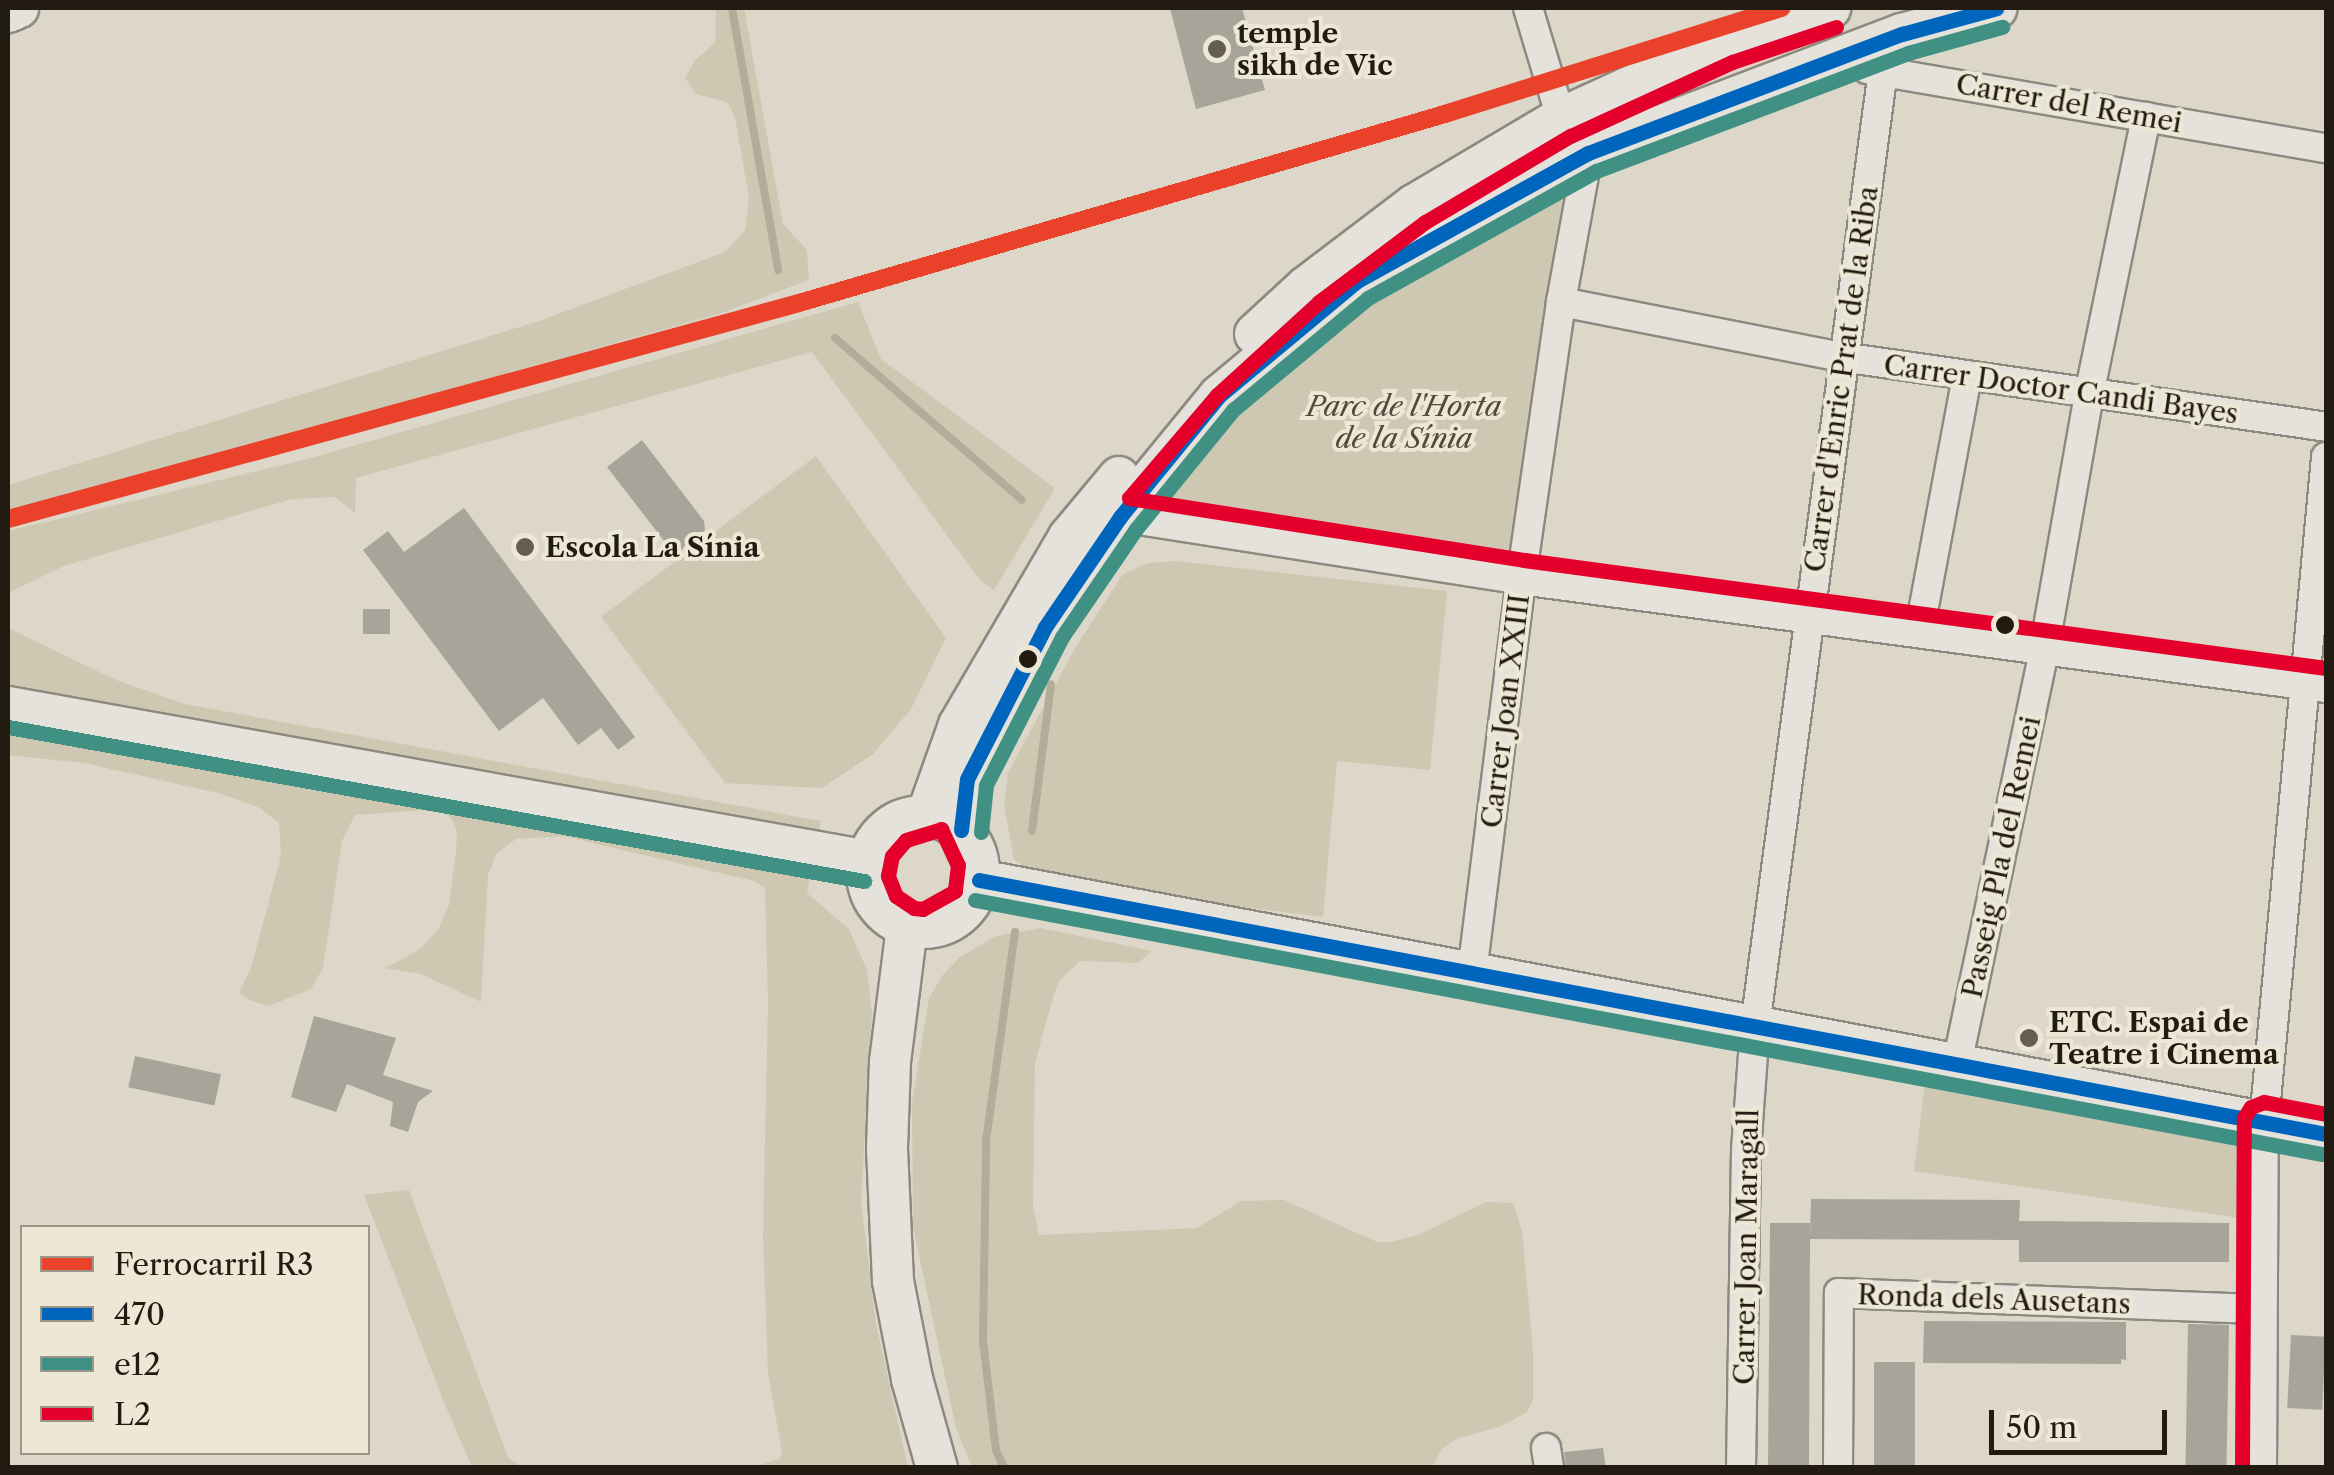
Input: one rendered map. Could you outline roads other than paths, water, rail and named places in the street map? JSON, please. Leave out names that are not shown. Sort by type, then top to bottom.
[{"type":"street","points":[[1505,8],[1537,40]]},
{"type":"street","points":[[1528,8],[1561,118]]},
{"type":"street","points":[[944,822],[959,725],[1069,538],[1180,406],[1306,287],[1414,205],[1561,118],[1725,43],[1830,8]]},
{"type":"street","points":[[944,822],[1045,628],[1120,517],[1220,396],[1357,281],[1588,153],[1902,34],[1997,8]]},
{"type":"street","name":"Carrer d'Enric Prat de la Riba","points":[[1755,1026],[1883,70],[1902,34]]},
{"type":"street","name":"Carrer del Remei","points":[[1810,67],[1883,70],[2326,148]]},
{"type":"street","name":"Passeig Pla del Remei","points":[[1957,1064],[2044,650],[2089,396],[2146,117]]},
{"type":"street","name":"Carrer Joan XXIII","points":[[1472,973],[1521,580],[1561,302],[1588,153]]},
{"type":"street","name":"Carrer Doctor Candi Bayes","points":[[1561,302],[1842,357],[2089,396],[2326,427]]},
{"type":"street","points":[[1919,634],[1968,377]]},
{"type":"street","points":[[2262,1468],[2264,1122],[2317,687],[2326,457]]},
{"type":"street","points":[[1120,517],[1521,580],[2317,687]]},
{"type":"street","points":[[8,707],[868,861]]},
{"type":"street","points":[[896,822],[944,822],[979,861],[974,899],[962,914],[926,929],[907,927],[880,908],[867,878],[868,861],[882,832],[896,822]]},
{"type":"street","points":[[979,880],[2326,1134]]},
{"type":"street","points":[[907,927],[889,1079],[887,1149],[894,1281],[912,1379],[937,1468]]},
{"type":"street","name":"Carrer Joan Maragall","points":[[1741,1468],[1746,1150],[1755,1026]]},
{"type":"street","name":"Ronda dels Ausetans","points":[[1838,1468],[1839,1293],[2262,1309]]},
{"type":"waterway","points":[[732,8],[778,270]]},
{"type":"waterway","points":[[835,338],[1022,500]]},
{"type":"waterway","points":[[1032,831],[1051,684]]},
{"type":"waterway","points":[[1004,1468],[996,1450],[983,1341],[986,1141],[1015,932]]},
{"type":"rail line","name":"R3","points":[[8,519],[799,303],[1445,114],[1782,8]]},
{"type":"place","name":"temple sikh de Vic","points":[[1217,49]]},
{"type":"place","name":"Escola La Sínia","points":[[525,547]]},
{"type":"place","name":"ETC. Espai de Teatre i Cinema","points":[[2029,1038]]},
{"type":"park label","name":"Parc de l'Horta de la Sínia","points":[[1404,422]]}]
